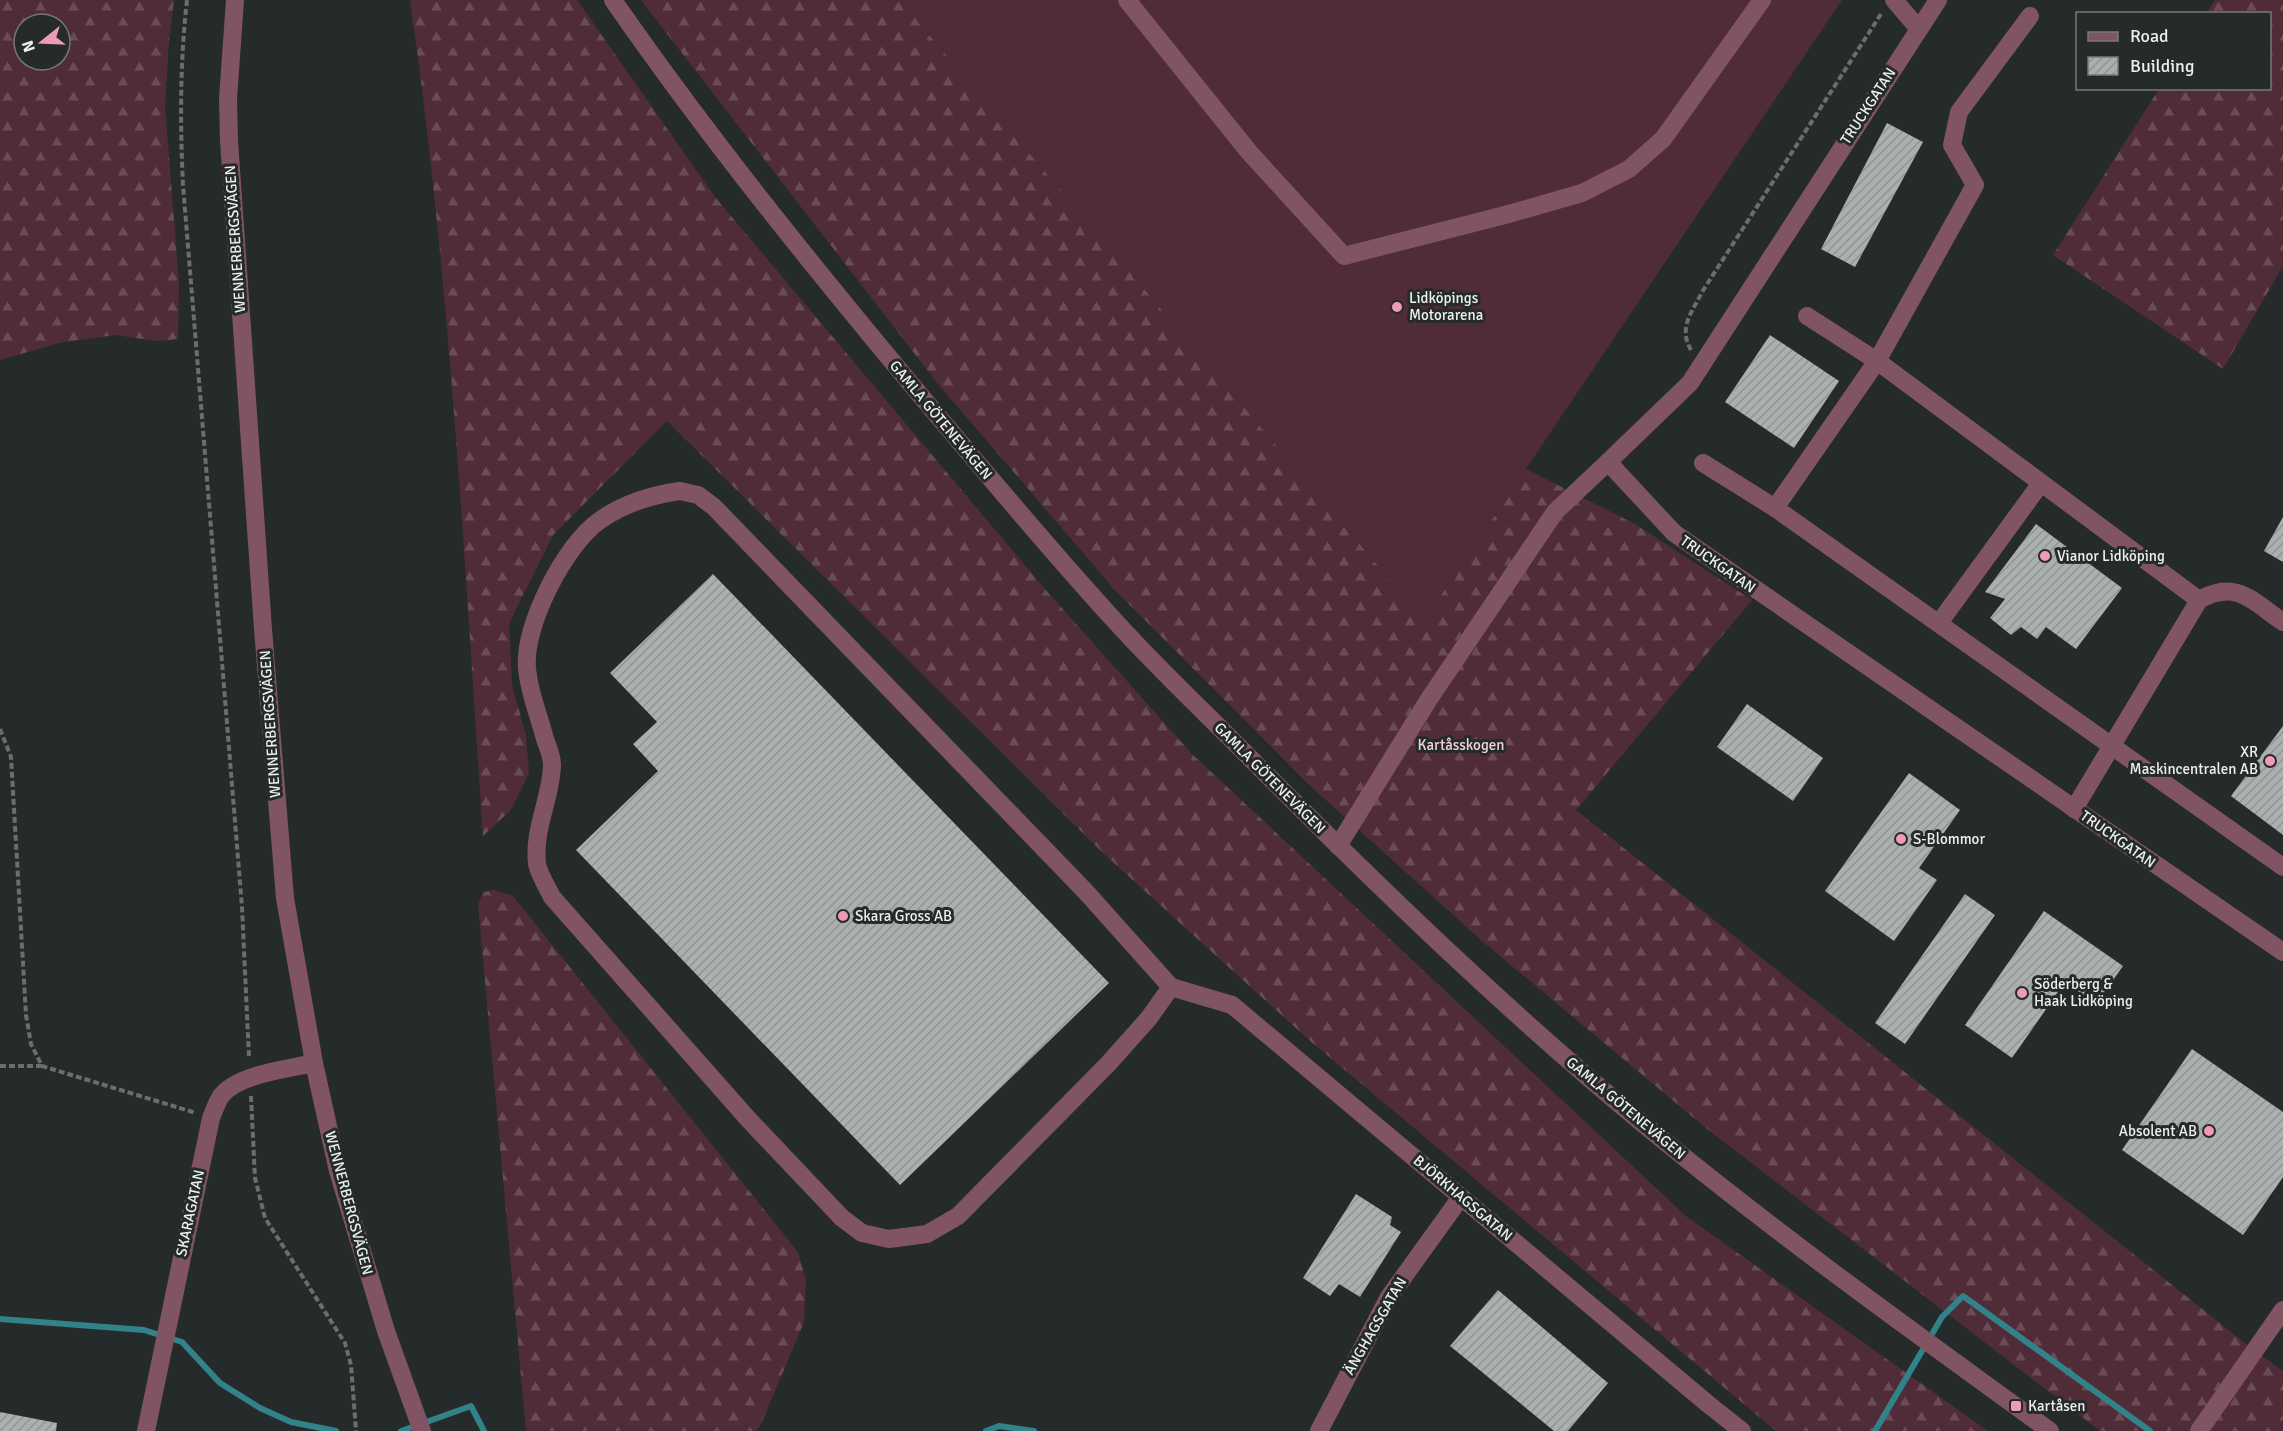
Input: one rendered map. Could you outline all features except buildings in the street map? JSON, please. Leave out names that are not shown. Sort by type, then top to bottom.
[{"type":"street","name":"WENNERBERGSVÄGEN","points":[[235,0],[228,99],[229,141],[262,617],[285,898],[314,1063],[338,1171],[386,1331],[422,1431]]},
{"type":"street","name":"GAMLA GÖTENEVÄGEN","points":[[613,0],[711,133],[791,236],[868,333],[1012,504],[1119,626],[1338,846],[1509,1007],[1639,1121],[1757,1215],[2050,1431]]},
{"type":"street","points":[[1127,0],[1249,152],[1344,256],[1582,193],[1629,169],[1663,139],[1762,0]]},
{"type":"street","name":"TRUCKGATAN","points":[[1938,0],[1917,28],[1690,382],[1608,462],[1674,532],[2283,952]]},
{"type":"street","points":[[1889,5],[1917,28]]},
{"type":"street","points":[[1775,508],[1877,361],[1975,185],[1952,145],[1959,112],[2030,16]]},
{"type":"street","points":[[1807,316],[1877,361],[2199,600]]},
{"type":"street","points":[[1338,846],[1429,699],[1555,512],[1608,462]]},
{"type":"street","points":[[1703,463],[1775,508],[2283,867]]},
{"type":"street","points":[[1939,623],[2041,483]]},
{"type":"street","points":[[680,492],[698,495],[714,507],[1078,884],[1172,987],[1149,1018],[1108,1064],[958,1216],[927,1234],[889,1239],[862,1233],[842,1218],[749,1120],[552,897],[537,865],[539,824],[550,791],[552,762],[531,694],[527,666],[530,633],[540,606],[556,575],[578,543],[598,521],[626,505],[654,495],[680,492]]},
{"type":"street","points":[[2074,809],[2199,600],[2214,592],[2228,590],[2243,595],[2283,622]]},
{"type":"street","name":"BJÖRKHAGSGATAN","points":[[1172,987],[1232,1005],[1742,1431]]},
{"type":"street","name":"SKARAGATAN","points":[[146,1431],[211,1118],[221,1096],[232,1087],[250,1078],[314,1063]]},
{"type":"street","name":"ÄNGHAGSGATAN","points":[[1319,1431],[1389,1297],[1461,1197]]},
{"type":"street","points":[[2199,1431],[2283,1311]]},
{"type":"path","points":[[187,0],[182,39],[180,103],[183,185],[242,907],[255,1178],[265,1218],[345,1343],[351,1365],[356,1431]]},
{"type":"path","points":[[1700,367],[1685,339],[1685,327],[1702,291],[1889,5]]},
{"type":"path","points":[[0,729],[10,758],[26,1015],[31,1044],[42,1066]]},
{"type":"path","points":[[0,1066],[42,1066],[211,1118]]},
{"type":"green space","points":[[0,0],[174,0],[165,106],[179,283],[178,339],[157,341],[115,335],[59,343],[0,360]]},
{"type":"green space","points":[[410,0],[577,0],[715,197],[1044,588],[1192,754],[1687,1217],[1988,1431],[1776,1431],[1309,1040],[1103,853],[667,421],[553,535],[509,623],[512,685],[526,735],[529,773],[511,810],[483,836],[446,313],[436,208]]},
{"type":"green space","name":"Kartåsskogen","points":[[641,0],[900,0],[1424,620],[1526,469],[1635,524],[1752,600],[1576,810],[2283,1371],[2283,1431],[2100,1431],[1707,1129],[1482,941],[1307,783],[1115,590],[938,384]]},
{"type":"green space","name":"Lidköpings Motorarena","points":[[900,0],[1842,0],[1424,620]]},
{"type":"green space","points":[[2215,0],[2283,0],[2283,266],[2223,369],[2053,255],[2158,90],[2271,90],[2271,12],[2207,12]]},
{"type":"green space","points":[[494,890],[513,896],[798,1252],[806,1280],[804,1322],[756,1431],[526,1431],[478,904],[484,892]]},
{"type":"waterway","points":[[1875,1431],[1942,1317],[1963,1296],[2150,1431]]},
{"type":"waterway","points":[[0,1319],[144,1330],[182,1342],[220,1383],[260,1408],[291,1422],[336,1431]]},
{"type":"waterway","points":[[401,1431],[471,1406],[484,1431]]},
{"type":"waterway","points":[[986,1431],[999,1426],[1034,1431]]},
{"type":"place","name":"Lidköpings Motorarena","points":[[1397,307]]},
{"type":"place","name":"Vianor Lidköping","points":[[2045,556]]},
{"type":"place","name":"XR Maskincentralen AB","points":[[2270,761]]},
{"type":"place","name":"S-Blommor","points":[[1901,839]]},
{"type":"place","name":"Skara Gross AB","points":[[843,916]]},
{"type":"place","name":"Söderberg & Haak Lidköping","points":[[2022,993]]},
{"type":"place","name":"Absolent AB","points":[[2209,1131]]},
{"type":"place","name":"Kartåsen","points":[[2016,1406]]}]
